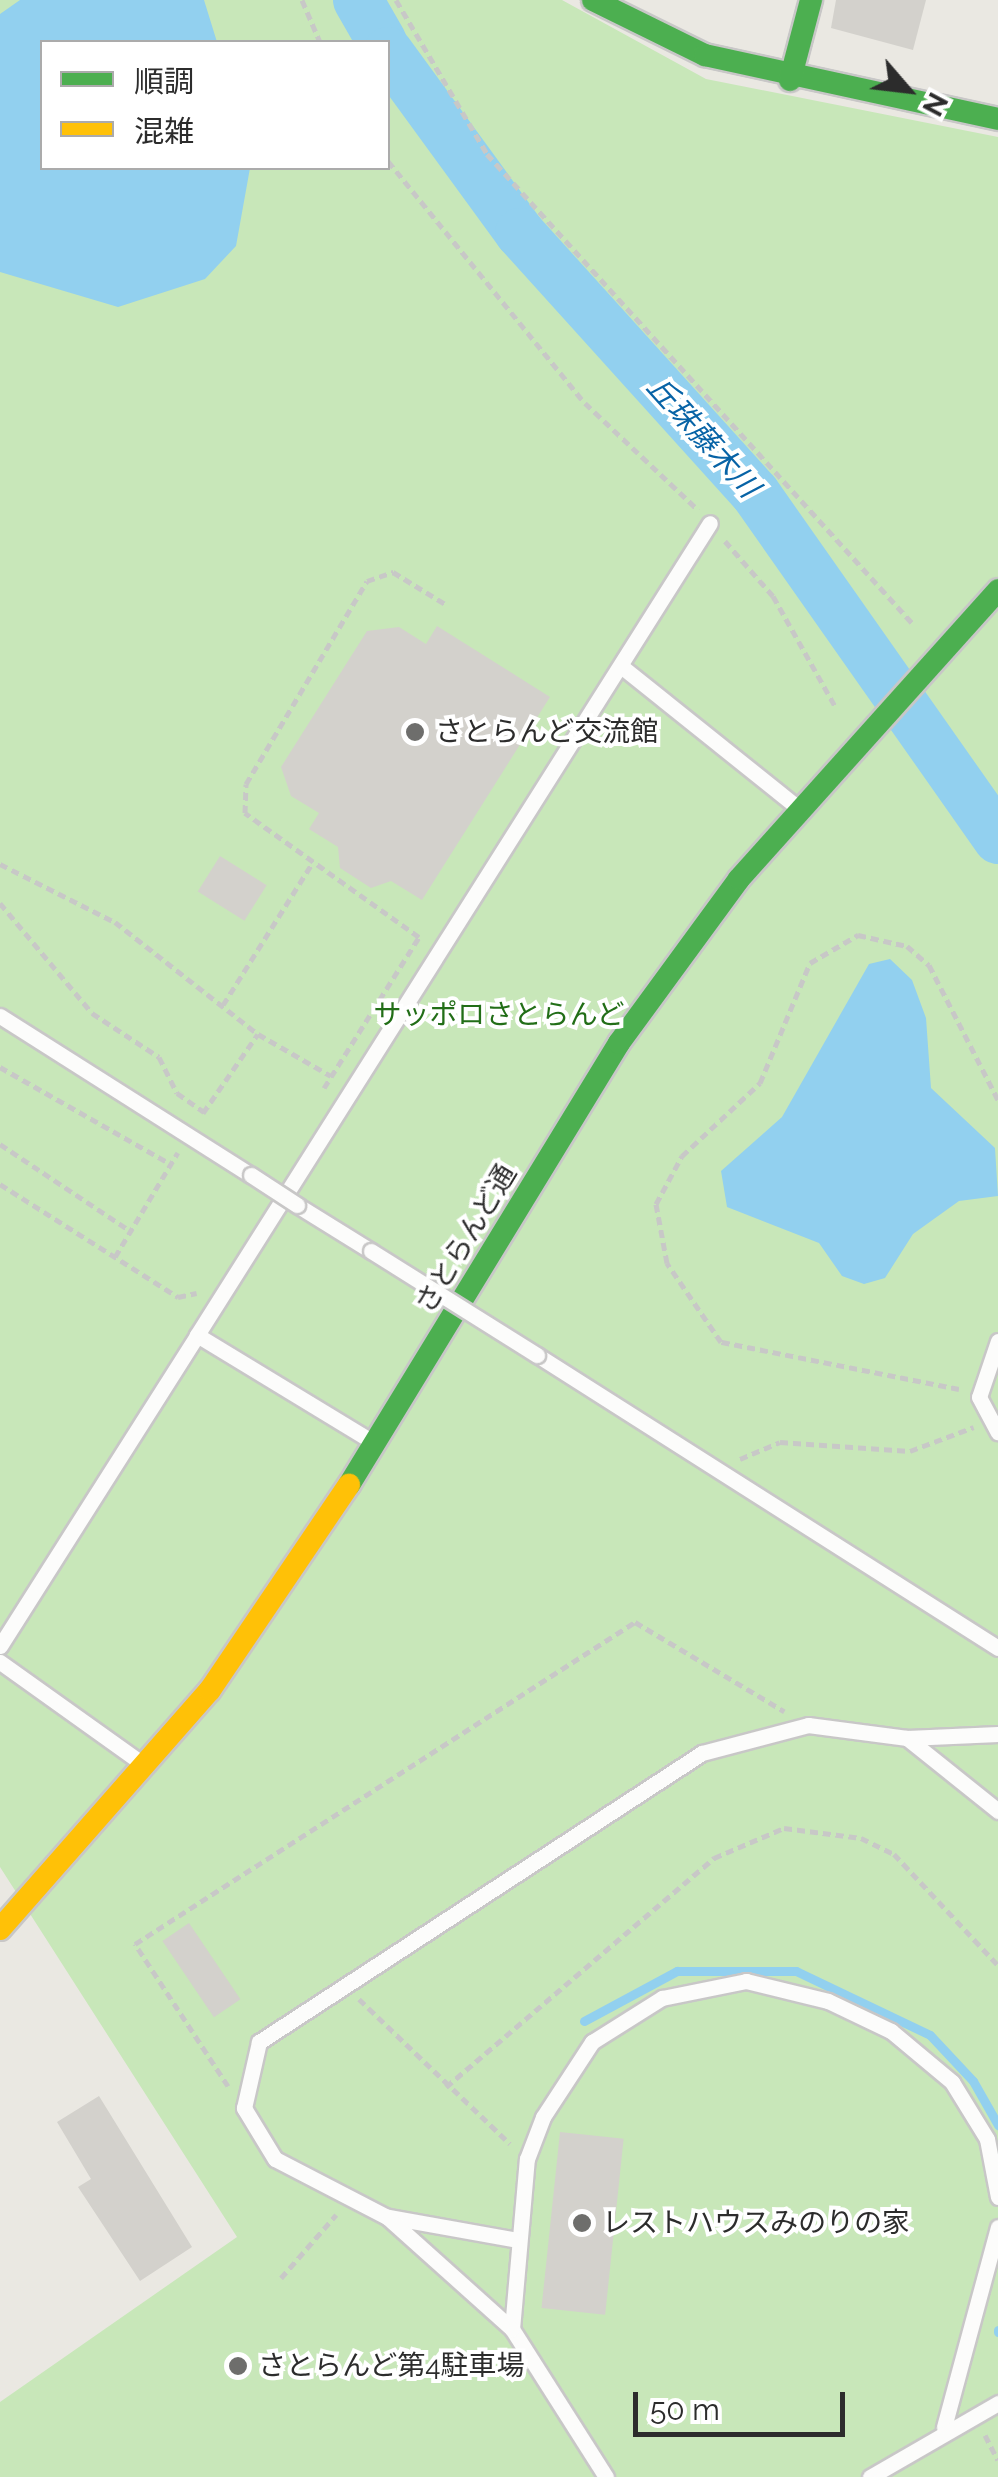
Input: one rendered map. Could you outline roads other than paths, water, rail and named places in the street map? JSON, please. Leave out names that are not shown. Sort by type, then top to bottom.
[{"type":"street","points":[[594,0],[704,55],[790,80],[998,120]]},
{"type":"street","points":[[790,80],[811,0]]},
{"type":"street","name":"さとらんど通","points":[[0,1929],[210,1690],[379,1446],[619,1042],[798,808],[869,724],[998,590]]},
{"type":"lane","points":[[0,1646],[710,524]]},
{"type":"lane","points":[[621,666],[798,808]]},
{"type":"lane","points":[[0,1016],[998,1648]]},
{"type":"lane","points":[[196,1335],[379,1446]]},
{"type":"lane","points":[[994,1425],[978,1397],[998,1340]]},
{"type":"lane","points":[[0,1662],[145,1766]]},
{"type":"lane","points":[[518,2240],[387,2217],[346,2200],[275,2159],[244,2108],[259,2042],[344,1980],[702,1753],[808,1726],[907,1738],[998,1734]]},
{"type":"lane","points":[[907,1738],[998,1811]]},
{"type":"lane","points":[[512,2330],[527,2159],[592,2042],[662,1998],[746,1981],[828,2002],[891,2031],[952,2082],[987,2140],[998,2197]]},
{"type":"lane","points":[[387,2217],[512,2330],[606,2477]]},
{"type":"lane","points":[[944,2427],[998,2227]]},
{"type":"lane","points":[[870,2477],[944,2427],[998,2403]]},
{"type":"water","points":[[20,0],[204,0],[216,40],[40,40],[40,170],[250,170],[236,246],[205,279],[118,307],[0,272],[0,14]]},
{"type":"water","points":[[890,959],[912,980],[926,1018],[931,1088],[995,1148],[998,1196],[959,1201],[913,1234],[885,1278],[864,1284],[842,1276],[819,1243],[727,1207],[721,1171],[782,1117],[869,964]]},
{"type":"waterway","name":"丘珠藤木川","points":[[358,0],[381,40]]},
{"type":"waterway","name":"丘珠藤木川","points":[[390,55],[520,233],[755,493],[998,839]]},
{"type":"waterway","points":[[584,2021],[677,1971],[796,1971],[930,2035],[973,2081],[998,2125]]},
{"type":"place","name":"さとらんど交流館","points":[[415,732]]},
{"type":"place","name":"レストハウスみのりの家","points":[[582,2223]]},
{"type":"place","name":"さとらんど第4駐車場","points":[[238,2366]]},
{"type":"park label","name":"サッポロさとらんど","points":[[499,1015]]}]
